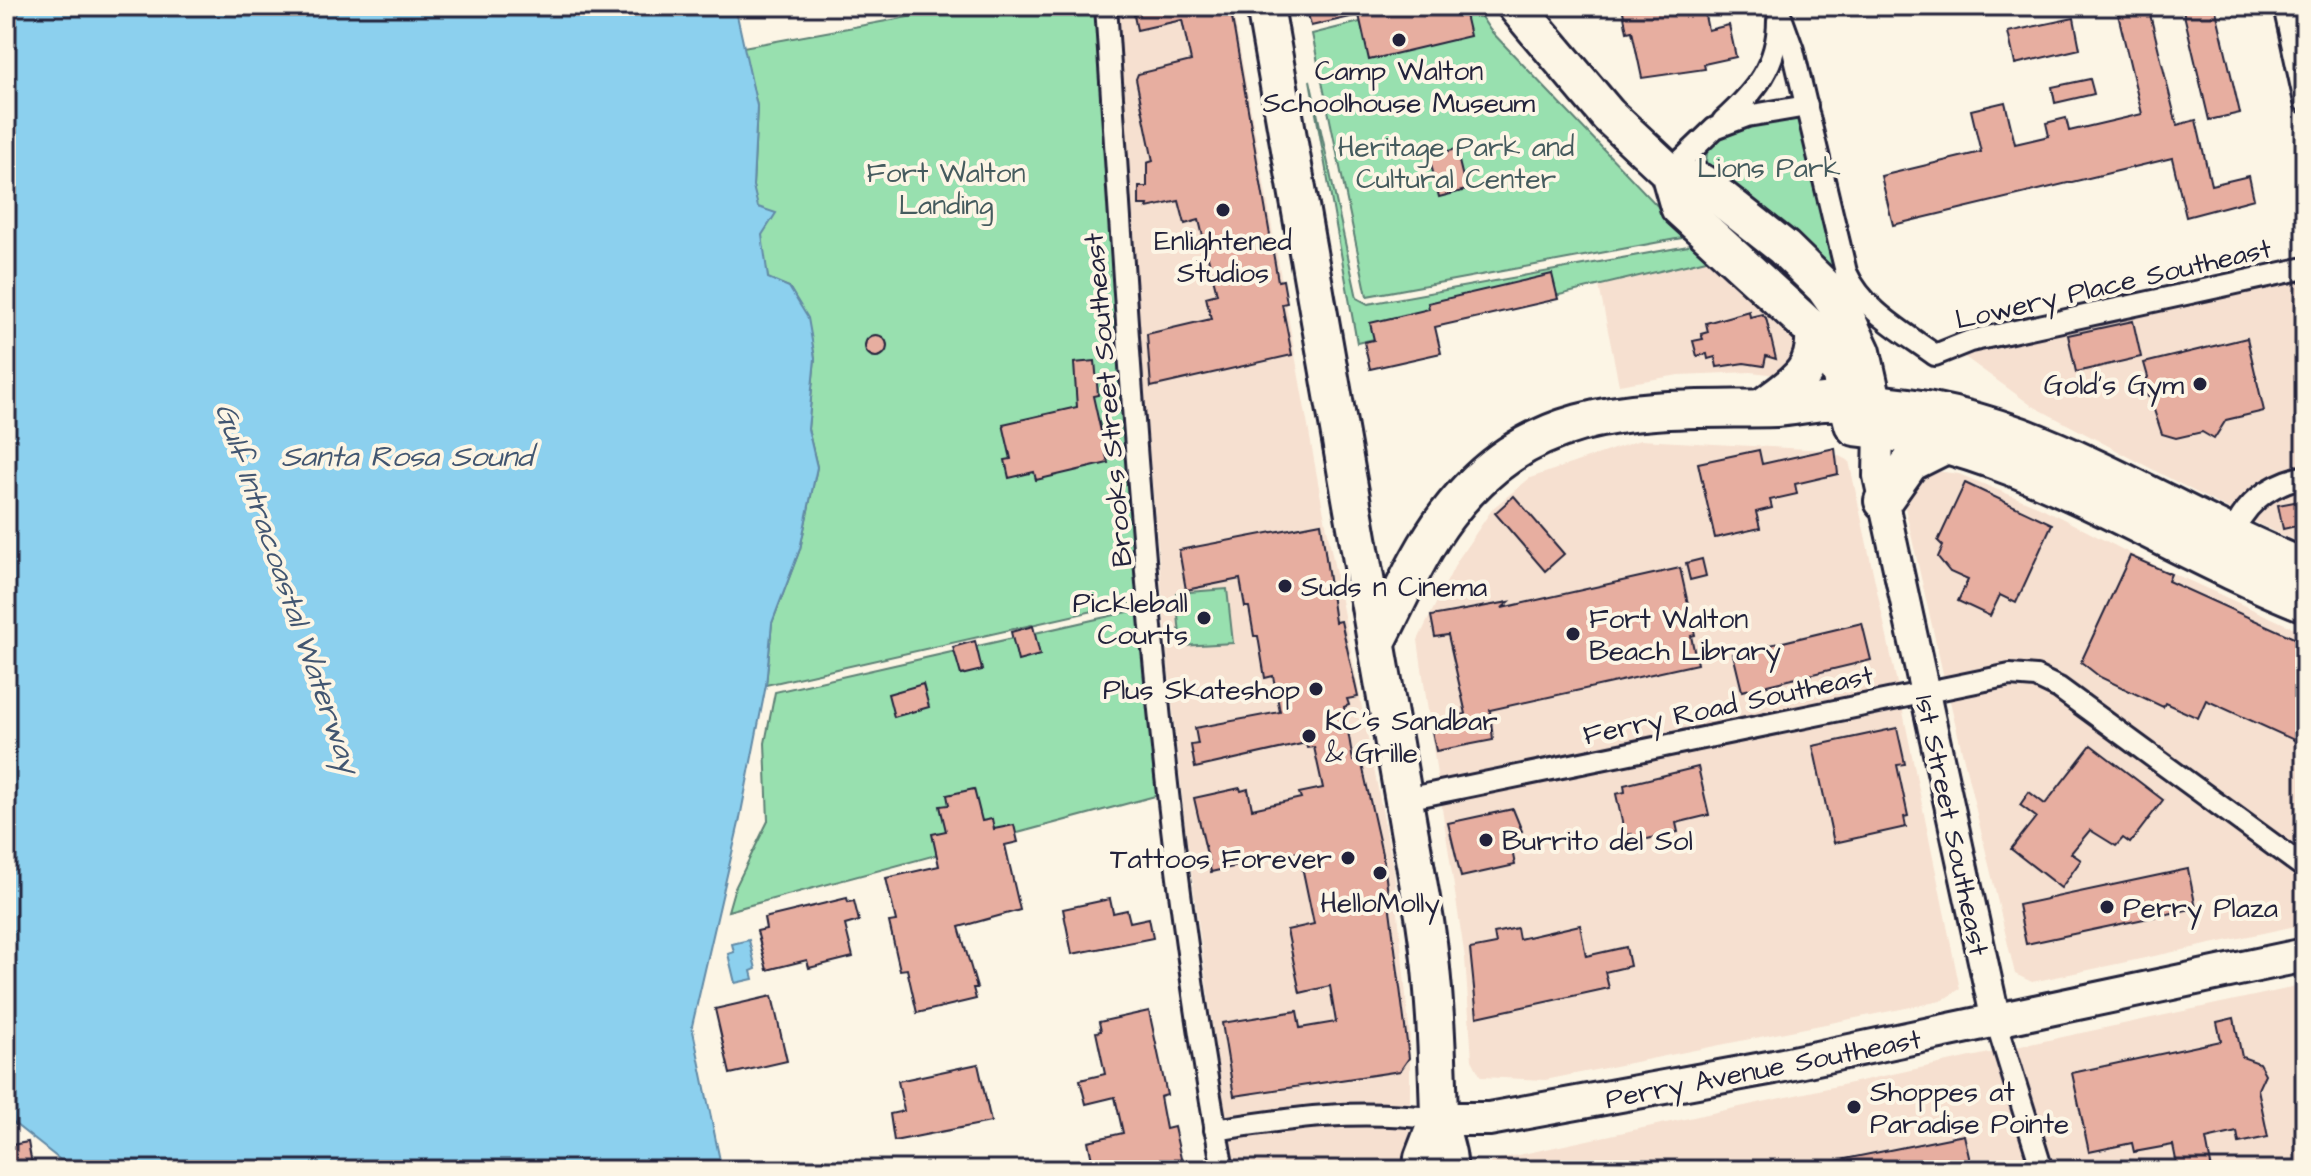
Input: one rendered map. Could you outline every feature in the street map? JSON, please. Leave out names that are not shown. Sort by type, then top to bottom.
[{"type":"highway","points":[[1265,6],[1406,799],[1434,982],[1438,1119],[1449,1159],[1448,1170]]},
{"type":"highway","points":[[1516,6],[1608,115],[1669,172],[1702,183],[1760,228],[1815,277],[1836,302],[1853,332],[1867,369],[1864,416]]},
{"type":"highway","points":[[1669,172],[1679,207],[1814,331],[1864,416],[2014,468],[2225,551],[2305,568]]},
{"type":"highway","points":[[1770,407],[1803,376],[1815,350],[1814,331]]},
{"type":"highway","points":[[1377,642],[1448,514],[1488,472],[1544,436],[1603,416],[1684,407],[1770,407],[1821,423],[1932,409],[2018,435],[2095,467],[2305,603]]},
{"type":"highway","points":[[1881,488],[1910,463],[1944,446]]},
{"type":"highway","points":[[1422,1170],[1423,1158],[1438,1119]]},
{"type":"main road","name":"Perry Avenue Southeast","points":[[1438,1119],[1504,1116],[1788,1065],[2305,955]]},
{"type":"street","name":"Brooks Street Southeast","points":[[1106,6],[1129,348],[1159,694],[1174,827],[1223,1170]]},
{"type":"street","points":[[2284,6],[2305,102]]},
{"type":"street","points":[[1715,128],[1747,116],[1807,106],[1778,7]]},
{"type":"street","points":[[1669,172],[1742,104],[1766,76],[1775,52],[1778,7]]},
{"type":"street","name":"Lowery Place Southeast","points":[[1807,106],[1846,272],[1854,291],[1868,306],[1935,355],[1970,341],[2305,268]]},
{"type":"street","name":"1st Street Southeast","points":[[1864,416],[1996,1021],[2042,1170]]},
{"type":"street","points":[[2225,551],[2251,503],[2265,490],[2305,476]]},
{"type":"street","name":"Ferry Road Southeast","points":[[1406,799],[2010,675],[2036,677],[2059,688],[2230,816],[2301,862]]},
{"type":"street","name":"Perry Avenue Southeast","points":[[1215,1130],[1320,1113],[1391,1113],[1438,1119]]},
{"type":"shaded area","points":[[1117,6],[1232,6],[1320,493],[1394,871],[1410,1038],[1410,1106],[1321,1103],[1225,1118],[1185,826],[1170,683],[1140,347]]},
{"type":"shaded area","points":[[1719,257],[1800,332],[1805,348],[1786,376],[1751,372],[1679,375],[1619,385],[1599,286]]},
{"type":"shaded area","points":[[2305,278],[2305,466],[2257,483],[2233,512],[2031,405],[1962,355]]},
{"type":"shaded area","points":[[1640,440],[1827,450],[1849,461],[1898,688],[1438,782],[1418,640],[1457,561],[1493,508],[1530,478]]},
{"type":"shaded area","points":[[1936,471],[1959,474],[2042,508],[2137,557],[2305,633],[2305,847],[2294,841],[2292,844],[2238,808],[2066,681],[2042,669],[2007,665],[1944,678],[1905,508],[1911,486],[1921,475]]},
{"type":"shaded area","points":[[2305,486],[2305,545],[2252,521],[2271,498]]},
{"type":"shaded area","points":[[2010,685],[2032,687],[2052,697],[2223,823],[2280,861],[2282,867],[2305,884],[2305,924],[2032,982],[2015,974],[1949,697]]},
{"type":"shaded area","points":[[1902,707],[1960,989],[1941,1001],[1545,1080],[1481,1077],[1472,1060],[1465,958],[1441,802]]},
{"type":"shaded area","points":[[2305,985],[2305,1170],[2054,1170],[2016,1047]]},
{"type":"shaded area","points":[[1994,1052],[2030,1170],[1481,1170],[1495,1160]]},
{"type":"shaded area","points":[[1320,1123],[1410,1126],[1408,1170],[1235,1170],[1229,1138]]},
{"type":"green space","name":"Fort Walton Landing","points":[[969,6],[1106,6],[1151,598],[766,685],[772,623],[800,549],[817,467],[808,429],[815,358],[807,318],[789,287],[768,279],[753,186],[757,106],[743,47]]},
{"type":"green space","name":"Heritage Park and Cultural Center","points":[[1424,6],[1474,6],[1490,30],[1687,237],[1367,296],[1312,34]]},
{"type":"green space","points":[[1310,80],[1357,298],[1368,304],[1688,246],[1693,236],[1719,257],[1357,343]]},
{"type":"green space","name":"Lions Park","points":[[1801,119],[1848,291],[1705,171],[1707,152],[1726,135],[1750,125]]},
{"type":"green space","name":"Pickleball Courts","points":[[1227,589],[1233,643],[1181,646],[1176,593]]},
{"type":"green space","points":[[1141,609],[1159,795],[728,911],[734,890],[768,821],[765,743],[775,692]]},
{"type":"water","name":"Santa Rosa Sound","points":[[6,6],[735,6],[757,106],[753,186],[758,207],[776,213],[762,235],[768,278],[789,287],[808,318],[815,358],[808,429],[817,467],[800,549],[772,623],[766,685],[739,823],[692,1026],[722,1170],[73,1170],[6,1117]]},
{"type":"water","points":[[749,940],[756,969],[751,971],[753,979],[735,983],[728,954],[734,952],[732,944]]},
{"type":"building","points":[[1132,6],[1230,6],[1278,281],[1283,280],[1287,303],[1282,304],[1292,355],[1151,387],[1147,334],[1211,319],[1206,297],[1217,294],[1199,220],[1185,224],[1179,201],[1147,208],[1148,205],[1139,205],[1139,187],[1147,187],[1147,163],[1153,161],[1136,79],[1138,74],[1191,61],[1182,20],[1137,30]]},
{"type":"building","points":[[1306,6],[1463,6],[1470,36],[1369,60],[1359,15],[1311,26]]},
{"type":"building","points":[[1622,6],[1703,6],[1708,30],[1729,25],[1736,57],[1704,64],[1705,69],[1642,78],[1632,31],[1627,32]]},
{"type":"building","points":[[2116,6],[2148,6],[2177,125],[2196,120],[2211,185],[2249,176],[2254,199],[2186,217],[2172,158],[1893,225],[1881,176],[1981,152],[1971,110],[2005,102],[2015,144],[2049,136],[2046,123],[2066,118],[2069,131],[2142,114]]},
{"type":"building","points":[[2182,6],[2215,6],[2240,113],[2209,120]]},
{"type":"building","points":[[2074,18],[2080,49],[2015,64],[2008,32]]},
{"type":"building","points":[[2090,79],[2094,94],[2055,103],[2052,87]]},
{"type":"building","points":[[1456,149],[1466,190],[1439,197],[1429,156]]},
{"type":"building","points":[[1552,274],[1558,299],[1435,327],[1441,353],[1370,369],[1364,342],[1374,340],[1370,323],[1429,309],[1428,303]]},
{"type":"building","points":[[1749,311],[1750,317],[1762,314],[1766,318],[1776,359],[1766,356],[1764,366],[1744,363],[1717,367],[1715,357],[1708,359],[1707,354],[1697,356],[1693,341],[1703,339],[1701,334],[1708,332],[1706,323]]},
{"type":"building","points":[[2133,321],[2141,357],[2076,372],[2068,335]]},
{"type":"building","points":[[876,335],[884,338],[887,346],[884,354],[876,357],[868,354],[865,346],[868,338]]},
{"type":"building","name":"Gold's Gym","points":[[2247,338],[2264,411],[2226,420],[2214,439],[2202,432],[2176,438],[2162,434],[2150,398],[2139,390],[2148,377],[2144,363]]},
{"type":"building","points":[[1095,361],[1098,395],[1093,396],[1108,463],[1036,480],[1034,472],[1009,478],[1005,460],[1011,459],[1003,424],[1077,407],[1074,363]]},
{"type":"building","points":[[1835,448],[1838,474],[1795,484],[1797,494],[1770,500],[1772,508],[1756,512],[1760,528],[1715,538],[1698,463],[1759,450],[1762,464]]},
{"type":"building","points":[[1965,483],[2052,524],[2016,603],[2000,595],[1990,616],[1958,601],[1968,580],[1950,572],[1938,557],[1943,546],[1938,541]]},
{"type":"building","points":[[1514,496],[1564,554],[1545,571],[1495,513]]},
{"type":"building","points":[[2305,500],[2305,524],[2283,529],[2278,505]]},
{"type":"building","points":[[1321,523],[1335,622],[1341,621],[1358,697],[1347,699],[1349,705],[1344,707],[1353,761],[1361,760],[1384,863],[1409,1058],[1400,1071],[1234,1096],[1222,1023],[1297,1011],[1300,1028],[1336,1022],[1330,986],[1300,993],[1287,930],[1314,924],[1299,852],[1211,872],[1194,798],[1248,789],[1252,809],[1301,798],[1299,793],[1323,788],[1314,747],[1307,748],[1306,743],[1195,768],[1191,745],[1198,744],[1195,728],[1280,712],[1273,676],[1265,678],[1258,636],[1254,636],[1240,579],[1186,590],[1179,550]]},
{"type":"building","points":[[2130,556],[2171,574],[2168,581],[2305,643],[2305,745],[2206,700],[2198,718],[2165,703],[2163,707],[2100,677],[2081,662]]},
{"type":"building","points":[[1702,559],[1706,576],[1690,580],[1686,563]]},
{"type":"building","name":"Fort Walton Beach Library","points":[[1680,568],[1695,635],[1691,636],[1697,664],[1490,710],[1493,740],[1436,751],[1430,721],[1466,714],[1448,635],[1435,637],[1431,616],[1509,602],[1502,608]]},
{"type":"building","points":[[1862,623],[1871,660],[1742,691],[1733,654]]},
{"type":"building","points":[[1033,626],[1040,655],[1018,661],[1011,632]]},
{"type":"building","points":[[975,641],[982,670],[961,675],[953,647]]},
{"type":"building","points":[[923,684],[929,707],[894,717],[888,694]]},
{"type":"building","points":[[1897,728],[1905,764],[1897,765],[1908,816],[1904,817],[1906,827],[1834,843],[1813,746]]},
{"type":"building","points":[[2091,745],[2163,800],[2130,843],[2123,838],[2116,846],[2090,830],[2071,853],[2081,860],[2061,888],[2011,849],[2036,817],[2020,805],[2029,792],[2045,804]]},
{"type":"building","points":[[1698,767],[1709,815],[1676,823],[1678,832],[1634,842],[1632,834],[1625,835],[1616,794],[1625,792],[1624,785]]},
{"type":"building","points":[[974,789],[982,821],[992,819],[994,829],[1014,825],[1018,842],[1005,845],[1020,910],[959,927],[977,988],[973,988],[976,999],[917,1013],[907,969],[900,970],[889,922],[896,921],[886,878],[939,866],[932,834],[946,831],[940,806],[949,805],[947,795]]},
{"type":"building","name":"Burrito del Sol","points":[[1513,809],[1522,831],[1518,832],[1521,848],[1512,850],[1515,865],[1461,877],[1448,823]]},
{"type":"building","name":"Perry Plaza","points":[[2188,869],[2196,908],[2026,944],[2018,905]]},
{"type":"building","points":[[847,898],[848,902],[854,901],[859,921],[845,925],[853,957],[809,968],[807,960],[767,970],[757,931],[766,929],[764,918]]},
{"type":"building","points":[[1110,899],[1113,913],[1127,910],[1130,922],[1149,918],[1153,938],[1072,954],[1063,909]]},
{"type":"building","points":[[1580,925],[1586,956],[1626,947],[1630,966],[1605,972],[1609,988],[1477,1017],[1470,949],[1496,944],[1494,933],[1517,928],[1519,939]]},
{"type":"building","points":[[772,996],[787,1061],[730,1074],[715,1009]]},
{"type":"building","points":[[1149,1011],[1167,1095],[1160,1097],[1166,1129],[1174,1127],[1182,1163],[1174,1165],[1175,1170],[1094,1170],[1088,1141],[1123,1133],[1115,1097],[1086,1104],[1080,1080],[1105,1074],[1096,1032],[1101,1031],[1099,1022]]},
{"type":"building","points":[[2234,1018],[2242,1057],[2259,1063],[2265,1074],[2258,1089],[2268,1137],[2239,1143],[2237,1132],[2206,1139],[2212,1170],[2178,1170],[2173,1145],[2134,1152],[2132,1143],[2089,1152],[2072,1073],[2221,1041],[2217,1022]]},
{"type":"building","points":[[978,1064],[991,1122],[894,1141],[890,1114],[904,1111],[898,1081]]},
{"type":"building","points":[[1964,1135],[1972,1170],[1825,1170],[1825,1163]]},
{"type":"building","points":[[28,1142],[33,1170],[6,1170],[6,1146]]},
{"type":"place","name":"Camp Walton Schoolhouse Museum","points":[[1399,40]]},
{"type":"place","name":"Enlightened Studios","points":[[1223,210]]},
{"type":"place","name":"Gold's Gym","points":[[2200,384]]},
{"type":"place","name":"Suds n Cinema","points":[[1285,586]]},
{"type":"place","name":"Pickleball Courts","points":[[1204,618]]},
{"type":"place","name":"Fort Walton Beach Library","points":[[1573,634]]},
{"type":"place","name":"Plus Skateshop","points":[[1316,689]]},
{"type":"place","name":"KC's Sandbar & Grille","points":[[1309,736]]},
{"type":"place","name":"Burrito del Sol","points":[[1486,840]]},
{"type":"place","name":"Tattoos Forever","points":[[1348,858]]},
{"type":"place","name":"HelloMolly","points":[[1380,873]]},
{"type":"place","name":"Perry Plaza","points":[[2107,907]]},
{"type":"place","name":"Shoppes at Paradise Pointe","points":[[1854,1107]]},
{"type":"water label","name":"Gulf Intracoastal Waterway","points":[[288,588]]}]
